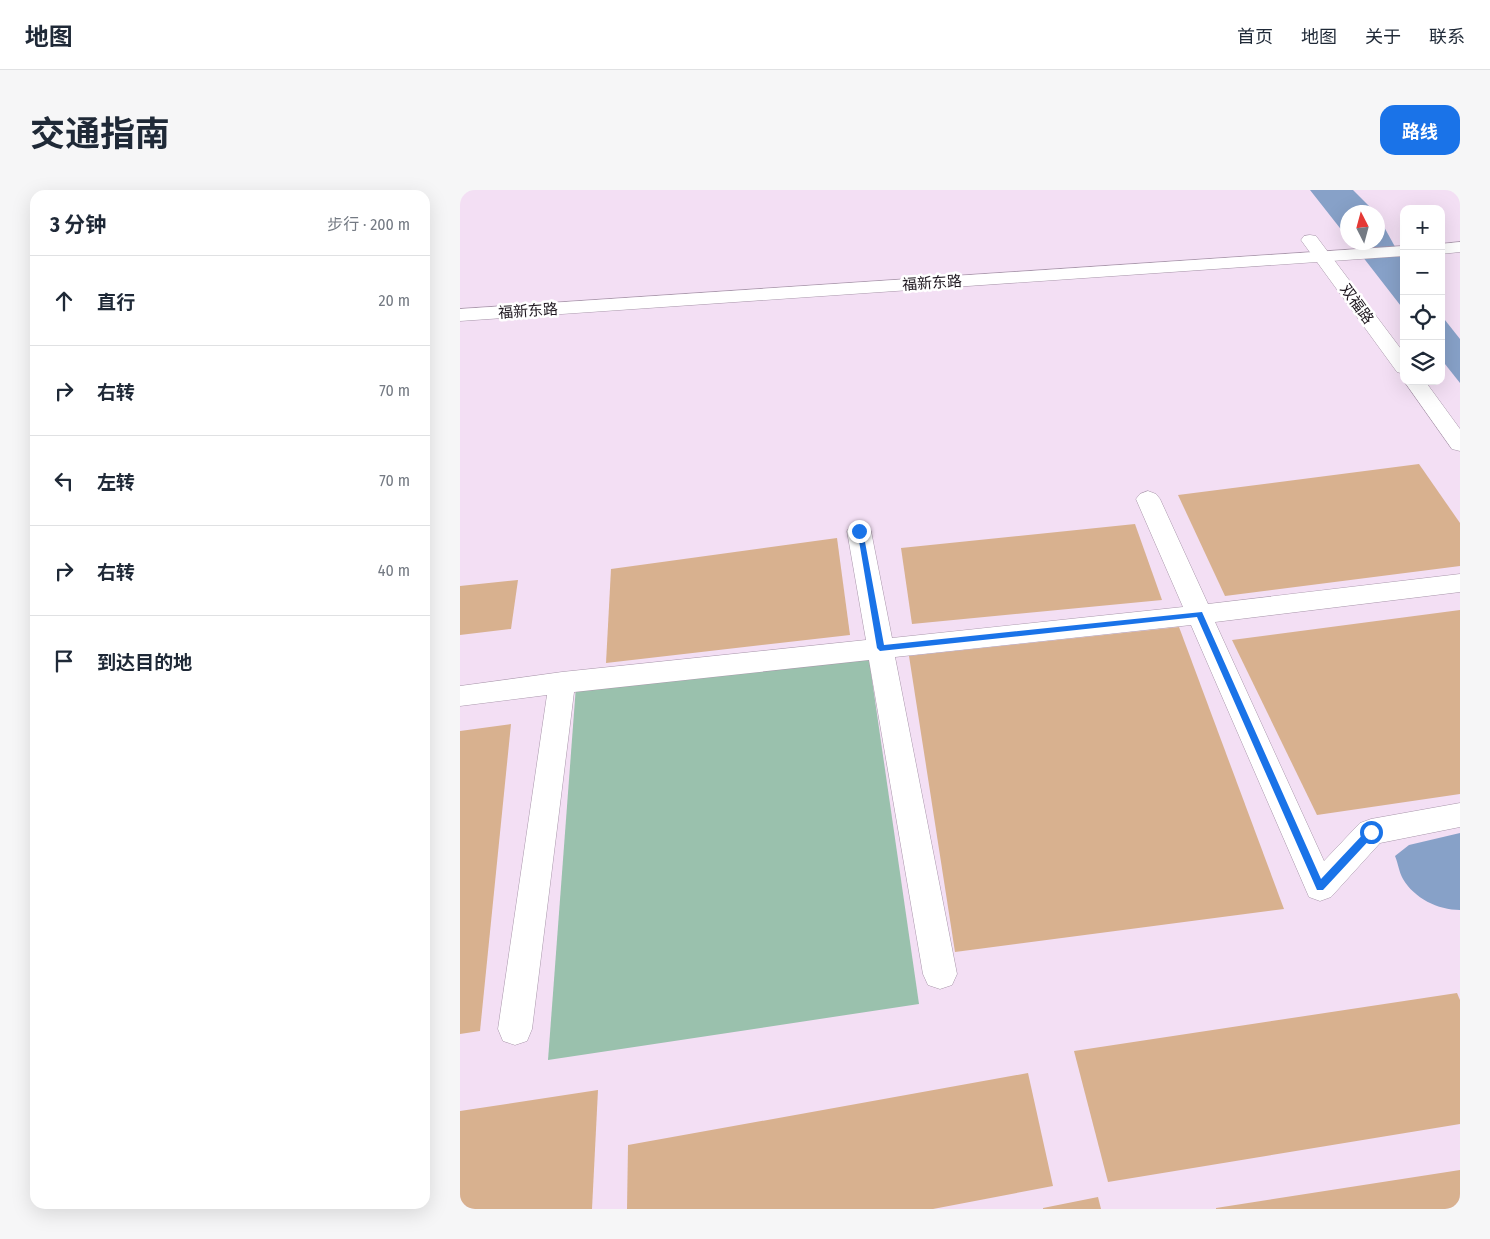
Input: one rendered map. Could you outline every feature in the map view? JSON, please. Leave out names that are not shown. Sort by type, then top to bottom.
[{"type":"main road","name":"福新东路","points":[[1385,237],[1400,240]]},
{"type":"main road","points":[[1014,260],[1340,238]]},
{"type":"main road","name":"双福路","points":[[1310,240],[1400,363]]},
{"type":"main road","name":"福新东路","points":[[460,315],[1357,255],[1400,241]]},
{"type":"main road","points":[[1445,249],[1460,247]]},
{"type":"main road","name":"福新东路","points":[[460,298],[509,294]]},
{"type":"main road","points":[[1417,385],[1460,444]]},
{"type":"main road","points":[[1148,499],[1320,887],[1371,832],[1460,816]]},
{"type":"main road","points":[[859,531],[940,974]]},
{"type":"main road","points":[[460,696],[562,682],[1200,614],[1460,583]]},
{"type":"main road","points":[[515,1029],[562,682]]},
{"type":"green space","points":[[868,652],[919,1004],[548,1060],[576,686]]},
{"type":"water","points":[[1310,190],[1353,190],[1368,205],[1340,205],[1340,228]]},
{"type":"water","points":[[1385,229],[1400,256],[1400,305],[1357,250],[1385,250]]},
{"type":"water","points":[[1445,320],[1460,339],[1460,383],[1445,364]]},
{"type":"water","points":[[1460,833],[1460,910],[1443,908],[1427,902],[1413,892],[1400,873],[1395,856],[1409,845]]},
{"type":"building","points":[[1419,464],[1460,523],[1460,566],[1225,596],[1178,495]]},
{"type":"building","points":[[1135,524],[1162,600],[912,624],[901,548]]},
{"type":"building","points":[[837,538],[850,635],[606,663],[611,569]]},
{"type":"building","points":[[518,580],[511,629],[460,635],[460,586]]},
{"type":"building","points":[[1460,610],[1460,794],[1317,815],[1232,640]]},
{"type":"building","points":[[1179,627],[1284,909],[955,952],[909,656]]},
{"type":"building","points":[[511,724],[480,1031],[460,1034],[460,731]]},
{"type":"building","points":[[1457,993],[1460,1000],[1460,1124],[1108,1182],[1074,1051]]},
{"type":"building","points":[[1028,1073],[1053,1186],[933,1209],[627,1209],[628,1145]]},
{"type":"building","points":[[598,1090],[592,1209],[460,1209],[460,1111]]},
{"type":"building","points":[[1460,1170],[1460,1209],[1216,1209],[1216,1208]]},
{"type":"building","points":[[1098,1197],[1101,1209],[1043,1209],[1043,1208]]},
{"type":"route","points":[[859,531],[880,648],[1200,614],[1320,887],[1371,832]]}]
